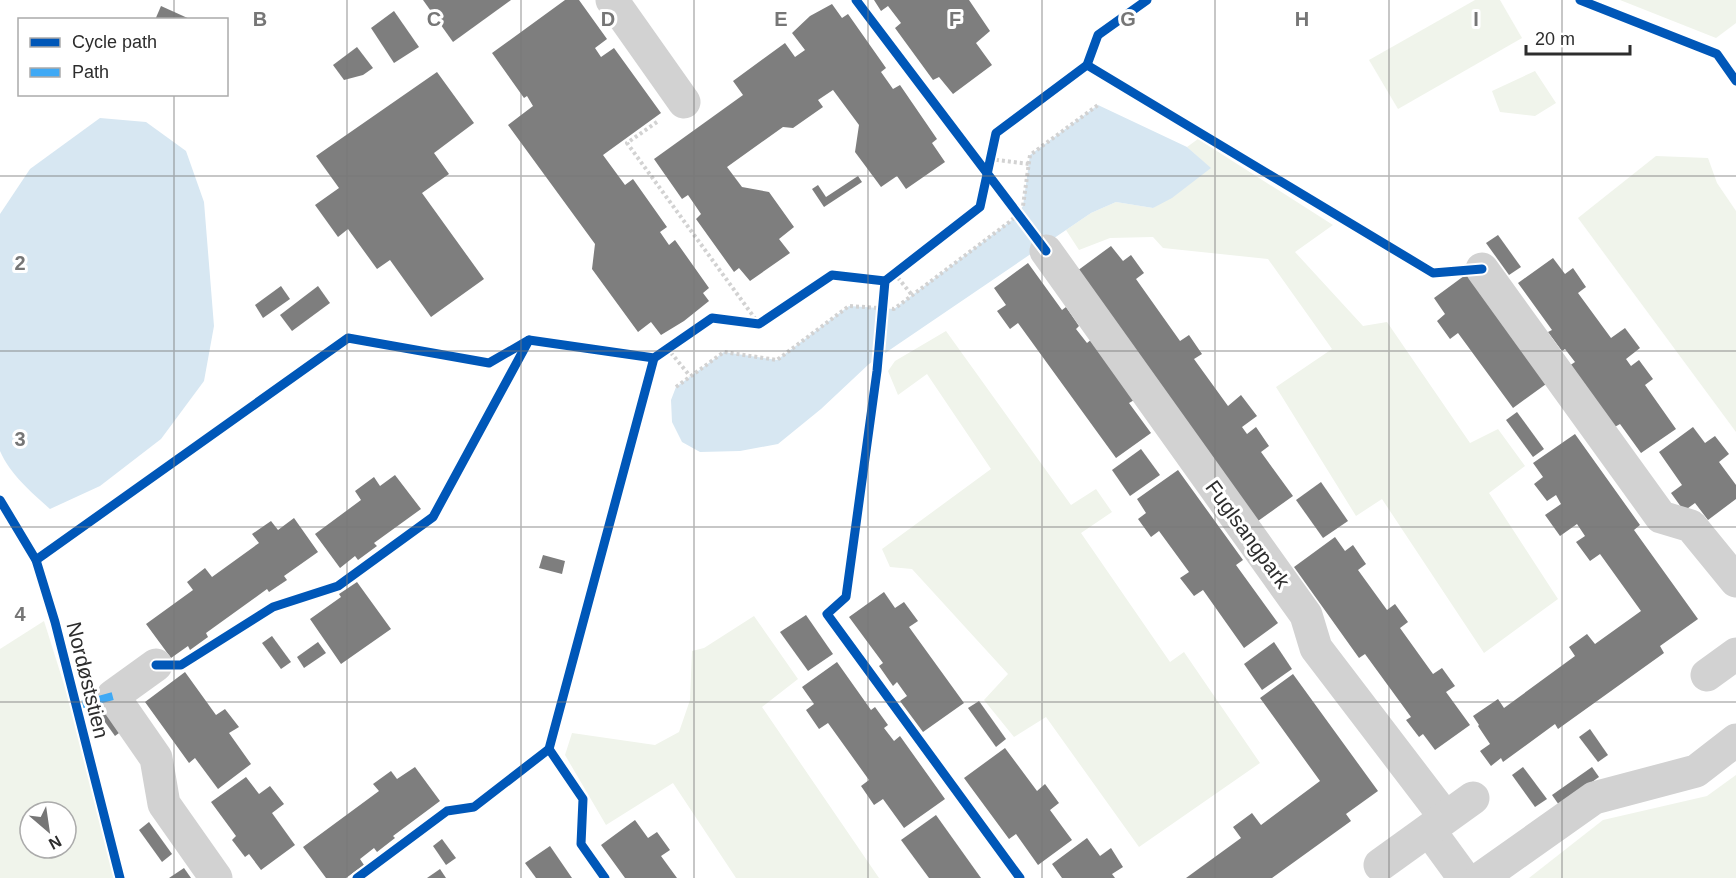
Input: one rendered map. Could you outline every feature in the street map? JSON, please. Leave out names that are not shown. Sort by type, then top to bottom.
[{"type":"street","points":[[612,0],[684,102]]},
{"type":"street","name":"Fuglsangpark","points":[[1046,251],[1306,615],[1316,648],[1437,824],[1464,878]]},
{"type":"street","points":[[1482,269],[1661,517],[1691,526],[1736,581]]},
{"type":"street","points":[[1707,675],[1736,654]]},
{"type":"street","points":[[156,665],[113,696],[156,758],[165,804],[216,878]]},
{"type":"street","points":[[1482,878],[1594,798],[1696,771],[1736,740]]},
{"type":"street","points":[[1380,864],[1473,798]]},
{"type":"path","points":[[684,102],[627,143],[759,324]]},
{"type":"path","points":[[676,387],[724,352],[777,360],[849,306],[894,309],[1012,220],[1023,206],[1030,155],[1098,105]]},
{"type":"path","points":[[987,157],[1029,164]]},
{"type":"path","points":[[1013,208],[1046,251]]},
{"type":"path","points":[[885,281],[903,267]]},
{"type":"path","points":[[894,273],[912,295]]},
{"type":"path","points":[[883,315],[885,293]]},
{"type":"path","points":[[740,321],[759,324],[768,317]]},
{"type":"path","points":[[676,342],[664,351],[690,376]]},
{"type":"shaded area","points":[[1475,0],[1500,0],[1522,38],[1398,109],[1369,60]]},
{"type":"shaded area","points":[[1620,0],[1736,0],[1736,23],[1716,38]]},
{"type":"shaded area","points":[[1535,71],[1556,103],[1535,116],[1500,112],[1492,91]]},
{"type":"shaded area","points":[[1098,105],[1187,147],[1211,168],[1172,198],[1153,208],[1116,202],[1091,213],[869,364],[821,409],[778,444],[740,451],[700,452],[682,442],[672,422],[671,400],[676,387],[724,352],[777,360],[849,306],[894,309],[1012,220],[1023,206],[1030,155]]},
{"type":"shaded area","points":[[100,118],[146,122],[186,151],[204,202],[214,326],[204,381],[161,439],[100,486],[50,509],[15,475],[0,451],[0,214],[30,169]]},
{"type":"shaded area","points":[[1198,139],[1333,225],[1295,252],[1363,326],[1387,322],[1470,443],[1498,429],[1525,466],[1489,493],[1558,599],[1484,653],[1382,499],[1356,516],[1276,387],[1332,349],[1268,259],[1163,248],[1153,237],[1110,238],[1079,250],[1066,230],[1091,213],[1116,202],[1153,208],[1210,168],[1187,147]]},
{"type":"shaded area","points":[[1656,156],[1708,158],[1717,183],[1736,211],[1736,432],[1578,218]]},
{"type":"shaded area","points":[[946,331],[1071,505],[1096,489],[1112,512],[1081,533],[1170,662],[1184,652],[1260,763],[1139,847],[1046,717],[1014,737],[984,700],[1008,674],[912,569],[890,567],[882,549],[991,469],[927,374],[898,395],[888,371],[895,361]]},
{"type":"shaded area","points":[[754,616],[798,679],[762,707],[879,878],[736,878],[673,783],[606,825],[565,755],[572,733],[655,745],[679,732],[690,700],[692,651],[704,648]]},
{"type":"shaded area","points":[[44,621],[125,878],[0,878],[0,649]]},
{"type":"shaded area","points":[[1736,775],[1736,878],[1529,878],[1603,820],[1707,796]]},
{"type":"building","points":[[423,0],[511,0],[453,42]]},
{"type":"building","points":[[565,0],[579,0],[607,39],[595,48],[601,57],[614,48],[661,113],[603,155],[625,185],[633,179],[667,227],[660,232],[669,245],[675,240],[709,288],[703,293],[709,301],[684,321],[661,335],[651,322],[638,332],[592,269],[595,244],[508,125],[533,106],[527,96],[524,98],[492,53]]},
{"type":"building","points":[[874,0],[969,0],[990,31],[976,43],[992,65],[953,94],[939,77],[933,80],[895,28],[901,23],[888,6],[881,11]]},
{"type":"building","points":[[832,4],[842,18],[848,14],[886,68],[881,72],[893,89],[900,85],[937,139],[932,143],[945,162],[906,189],[897,176],[881,187],[855,152],[859,125],[833,90],[818,100],[823,107],[793,128],[783,127],[727,167],[742,187],[769,192],[794,227],[779,239],[790,253],[750,281],[739,268],[734,272],[696,219],[701,214],[688,195],[682,199],[654,159],[743,95],[733,81],[785,43],[795,57],[805,50],[792,33],[810,16]]},
{"type":"building","points":[[161,6],[188,18],[156,18]]},
{"type":"building","points":[[394,11],[419,47],[394,63],[371,28]]},
{"type":"building","points":[[357,47],[373,68],[363,75],[344,80],[333,65]]},
{"type":"building","points":[[437,72],[474,123],[434,153],[449,174],[422,193],[484,279],[431,317],[390,260],[377,269],[348,229],[338,237],[315,205],[339,188],[316,156]]},
{"type":"building","points":[[858,176],[862,182],[824,207],[812,189],[818,185],[826,197]]},
{"type":"building","points":[[1498,235],[1521,267],[1509,275],[1486,243]]},
{"type":"building","points":[[1111,246],[1123,261],[1131,255],[1144,273],[1136,279],[1180,341],[1189,335],[1202,354],[1194,359],[1228,406],[1241,395],[1257,416],[1242,427],[1247,434],[1256,427],[1269,446],[1261,452],[1293,496],[1258,521],[1077,271]]},
{"type":"building","points":[[1553,258],[1565,274],[1573,268],[1586,287],[1578,293],[1611,338],[1625,328],[1640,348],[1626,359],[1631,366],[1639,360],[1653,379],[1645,385],[1676,429],[1641,453],[1620,424],[1613,428],[1569,366],[1575,362],[1565,349],[1562,351],[1548,332],[1552,330],[1518,283]]},
{"type":"building","points":[[1028,263],[1062,310],[1066,307],[1079,326],[1076,329],[1087,343],[1092,339],[1136,399],[1129,403],[1151,433],[1116,458],[1018,323],[1010,329],[997,311],[1006,305],[994,288]]},
{"type":"building","points":[[1468,273],[1553,379],[1513,408],[1458,333],[1450,339],[1437,321],[1445,314],[1434,298]]},
{"type":"building","points":[[281,286],[290,299],[263,318],[255,305]]},
{"type":"building","points":[[318,286],[330,303],[292,331],[280,315]]},
{"type":"building","points":[[1517,412],[1544,449],[1533,457],[1506,420]]},
{"type":"building","points":[[1693,427],[1705,443],[1715,436],[1729,454],[1719,462],[1736,485],[1736,499],[1708,520],[1695,503],[1684,511],[1671,493],[1682,485],[1659,452]]},
{"type":"building","points":[[1575,434],[1640,525],[1634,530],[1698,619],[1660,646],[1664,653],[1558,729],[1555,724],[1503,762],[1501,758],[1491,766],[1480,751],[1490,744],[1473,716],[1498,699],[1504,708],[1575,656],[1569,647],[1587,634],[1595,644],[1641,611],[1600,554],[1590,561],[1576,542],[1585,536],[1577,524],[1560,536],[1545,515],[1561,504],[1556,495],[1547,501],[1534,484],[1543,477],[1533,463]]},
{"type":"building","points":[[1141,449],[1160,475],[1130,496],[1112,470]]},
{"type":"building","points":[[1178,470],[1243,560],[1236,565],[1278,623],[1244,648],[1203,590],[1194,596],[1180,578],[1189,572],[1159,531],[1151,537],[1138,519],[1146,513],[1137,499]]},
{"type":"building","points":[[395,475],[421,509],[374,543],[377,546],[358,560],[355,556],[340,568],[315,534],[361,500],[355,491],[374,477],[380,486]]},
{"type":"building","points":[[1321,482],[1348,521],[1323,538],[1296,500]]},
{"type":"building","points":[[294,518],[318,552],[284,576],[287,580],[269,592],[267,589],[206,633],[208,637],[190,650],[188,646],[171,658],[146,624],[193,590],[187,582],[205,568],[212,577],[259,543],[252,534],[271,521],[278,530]]},
{"type":"building","points":[[1335,537],[1345,551],[1353,545],[1366,564],[1358,570],[1387,610],[1395,604],[1408,622],[1400,628],[1433,674],[1442,668],[1455,686],[1446,692],[1470,725],[1435,750],[1423,734],[1419,737],[1406,720],[1411,717],[1365,654],[1359,658],[1294,567]]},
{"type":"building","points":[[543,555],[565,561],[562,574],[539,568]]},
{"type":"building","points":[[357,582],[391,629],[341,664],[310,619],[341,597],[339,594]]},
{"type":"building","points":[[884,592],[895,608],[904,602],[918,621],[909,627],[964,703],[923,732],[900,701],[907,696],[897,682],[893,686],[879,666],[883,663],[849,617]]},
{"type":"building","points":[[806,615],[833,654],[808,671],[780,632]]},
{"type":"building","points":[[272,636],[291,662],[281,669],[262,643]]},
{"type":"building","points":[[318,642],[326,653],[304,668],[297,657]]},
{"type":"building","points":[[1274,642],[1292,669],[1262,690],[1244,664]]},
{"type":"building","points":[[837,662],[871,710],[875,707],[888,725],[884,728],[894,741],[900,736],[945,799],[904,828],[883,799],[874,805],[861,786],[869,780],[828,723],[819,729],[806,710],[814,704],[802,687]]},
{"type":"building","points":[[185,672],[216,715],[225,709],[239,727],[229,733],[251,764],[218,789],[195,758],[189,763],[145,702]]},
{"type":"building","points":[[1293,674],[1378,791],[1346,814],[1351,821],[1272,878],[1186,878],[1241,838],[1233,827],[1252,813],[1261,825],[1320,781],[1260,698]]},
{"type":"building","points":[[979,701],[1006,739],[996,747],[968,708]]},
{"type":"building","points":[[105,705],[123,730],[115,736],[97,711]]},
{"type":"building","points":[[1590,729],[1608,755],[1598,762],[1579,737]]},
{"type":"building","points":[[1005,748],[1037,791],[1045,784],[1059,803],[1050,810],[1072,840],[1038,865],[1016,834],[1009,839],[964,778]]},
{"type":"building","points":[[415,767],[440,801],[393,836],[395,838],[377,852],[374,848],[360,859],[364,865],[346,878],[326,878],[303,847],[379,791],[373,784],[391,771],[397,779]]},
{"type":"building","points":[[1523,767],[1547,799],[1535,807],[1512,775]]},
{"type":"building","points":[[1592,767],[1599,777],[1559,805],[1552,795]]},
{"type":"building","points":[[246,777],[259,794],[270,786],[284,804],[272,813],[295,845],[261,870],[249,854],[245,857],[232,840],[236,836],[211,802]]},
{"type":"building","points":[[936,815],[981,878],[929,878],[901,840]]},
{"type":"building","points":[[635,820],[648,838],[657,832],[670,850],[661,856],[677,878],[625,878],[601,845]]},
{"type":"building","points":[[149,822],[172,854],[162,862],[139,830]]},
{"type":"building","points":[[1087,838],[1100,856],[1111,848],[1123,867],[1112,874],[1115,878],[1062,878],[1052,864]]},
{"type":"building","points":[[442,839],[456,858],[446,865],[433,846]]},
{"type":"building","points":[[550,846],[572,878],[536,878],[525,863]]},
{"type":"building","points":[[184,868],[191,878],[169,878]]},
{"type":"building","points":[[440,869],[446,878],[427,878]]},
{"type":"marked path","points":[[76,706],[113,696]]},
{"type":"cycle path","points":[[856,0],[1046,251]]},
{"type":"cycle path","points":[[36,560],[348,338],[489,363],[529,340],[654,358],[712,318],[759,324],[832,275],[885,281],[980,207],[996,133],[1087,65],[1098,35],[1147,0]]},
{"type":"cycle path","points":[[1580,0],[1717,54],[1736,81]]},
{"type":"cycle path","points":[[1087,65],[1433,273],[1482,269]]},
{"type":"cycle path","points":[[885,281],[877,371],[846,597],[827,614],[1020,878]]},
{"type":"cycle path","points":[[156,665],[181,665],[273,607],[338,586],[433,517],[529,340]]},
{"type":"cycle path","points":[[605,878],[581,844],[583,799],[549,749],[654,358]]},
{"type":"cycle path","name":"Nordøststien","points":[[0,500],[36,560],[55,622],[120,878]]},
{"type":"cycle path","points":[[357,878],[447,811],[474,807],[549,749]]}]
